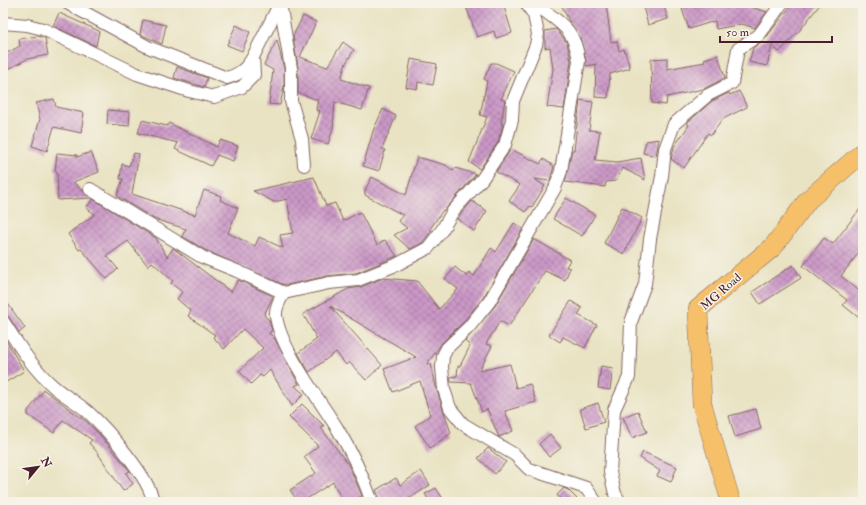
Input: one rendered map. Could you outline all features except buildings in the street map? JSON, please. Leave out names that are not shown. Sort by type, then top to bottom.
[{"type":"main road","name":"MG Road","points":[[731,502],[702,404],[698,309],[772,247],[808,200],[863,152]]},
{"type":"street","points":[[67,3],[148,47],[227,78],[237,75],[247,67],[280,3]]},
{"type":"street","points":[[280,3],[291,68],[291,101],[302,140],[304,165]]},
{"type":"street","points":[[90,189],[202,257],[237,271],[284,293],[329,283],[358,280],[396,265],[428,248],[442,230],[453,211],[482,179],[505,145],[512,120],[513,101],[536,45],[538,34],[534,15],[526,3]]},
{"type":"street","points":[[534,3],[566,27],[572,35],[579,61],[561,171],[555,188],[542,213],[489,302],[445,352],[442,367],[444,389],[450,408],[463,424],[515,455],[529,468],[586,488],[596,502]]},
{"type":"street","points":[[620,502],[615,494],[610,472],[614,410],[629,377],[631,322],[645,284],[650,239],[662,176],[664,149],[674,124],[708,95],[732,83],[738,49],[759,35],[782,3]]},
{"type":"street","points":[[3,23],[27,25],[43,29],[137,74],[214,97],[242,87],[254,75],[253,57]]},
{"type":"street","points":[[284,293],[278,303],[275,314],[279,328],[292,356],[338,429],[362,474],[372,502]]},
{"type":"street","points":[[3,321],[29,358],[48,381],[87,412],[110,434],[130,459],[153,496],[153,502]]}]
